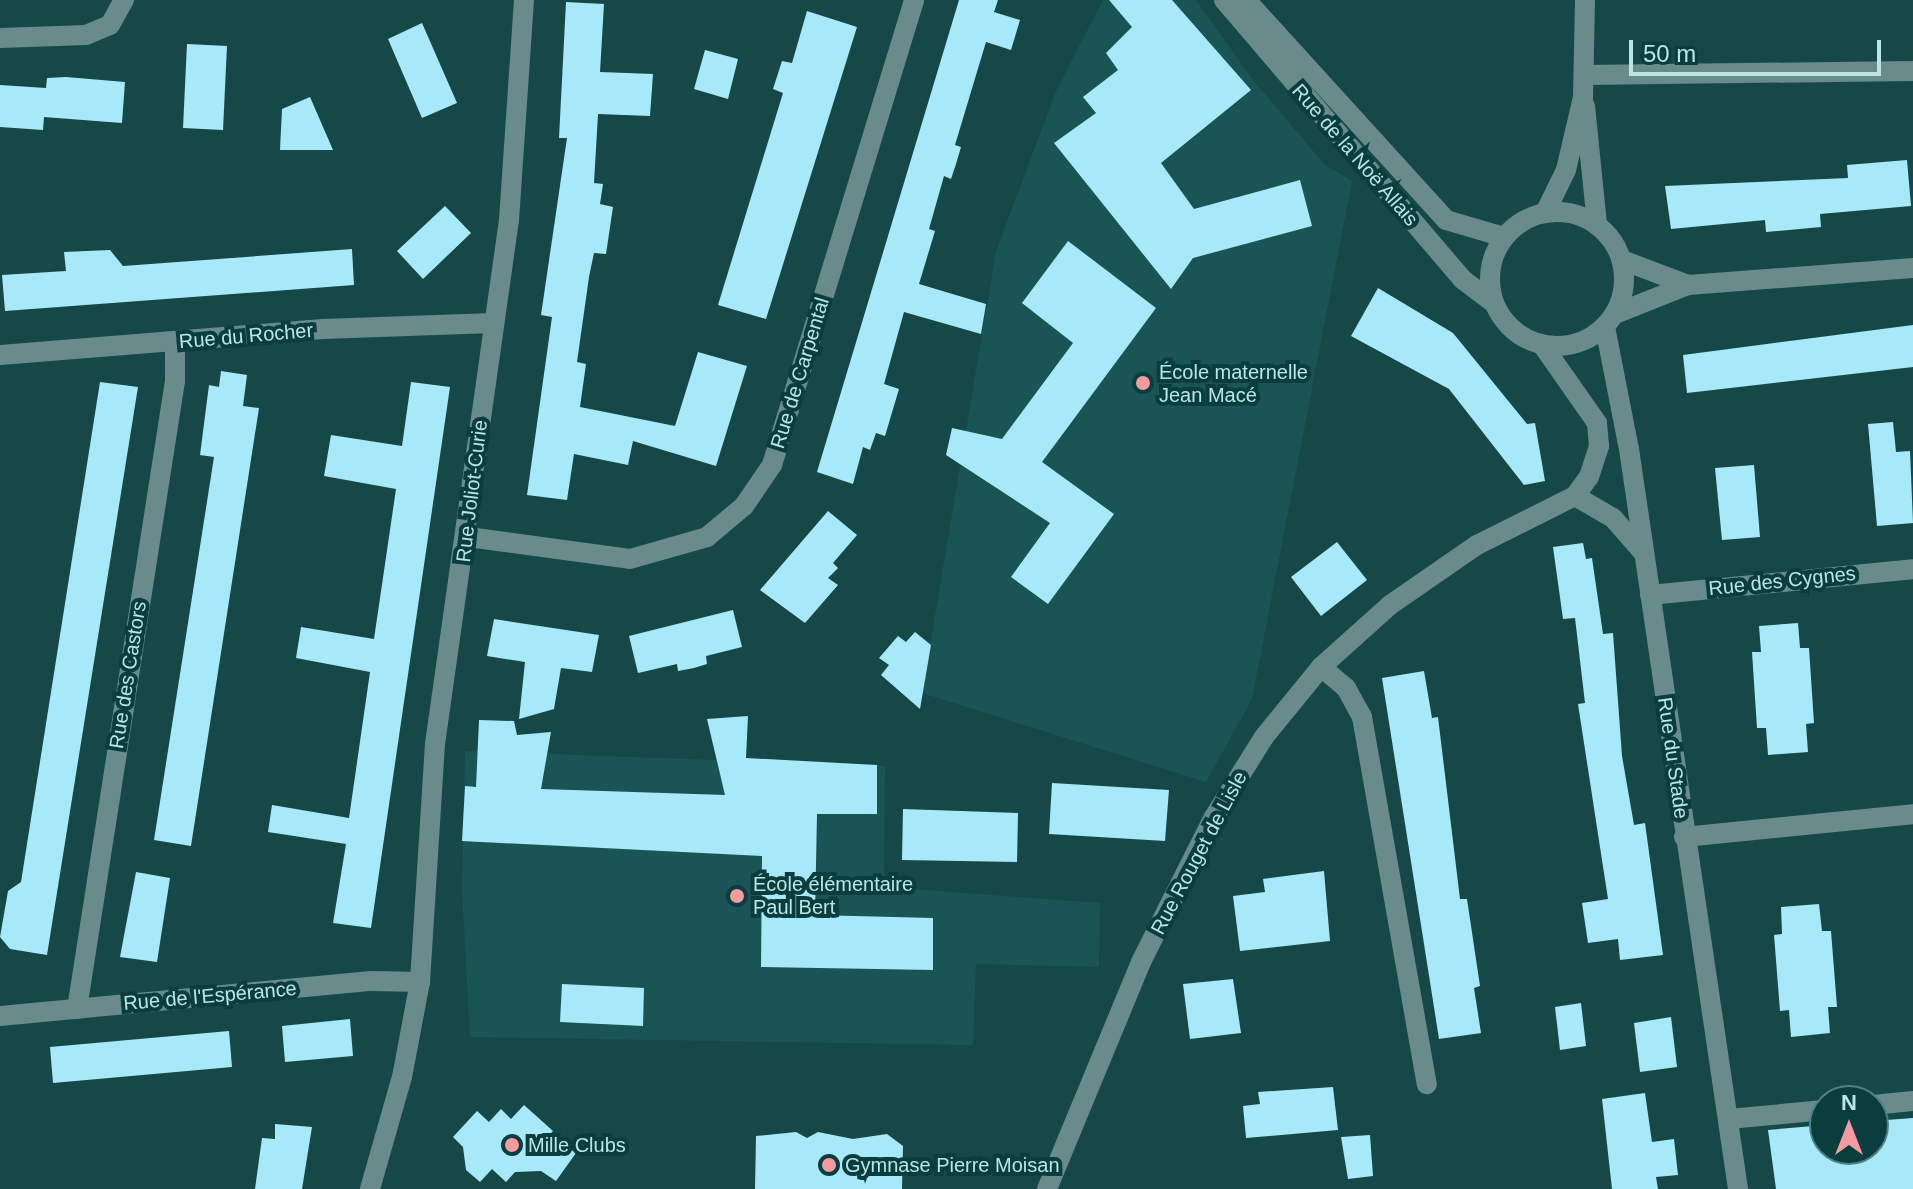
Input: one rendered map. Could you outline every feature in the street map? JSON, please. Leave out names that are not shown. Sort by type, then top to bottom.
[{"type":"street","points":[[0,38],[86,35],[110,25],[124,0]]},
{"type":"street","name":"Rue Joliot-Curie","points":[[370,1189],[402,1077],[420,982],[435,744],[468,537],[493,323],[509,220],[524,0]]},
{"type":"street","name":"Rue de Carpental","points":[[468,537],[630,559],[707,537],[744,506],[772,465],[914,0]]},
{"type":"street","name":"Rue de la Noë Allais","points":[[1224,0],[1462,279],[1493,302]]},
{"type":"street","name":"Rue de la Noë Allais","points":[[1246,0],[1446,220],[1504,237]]},
{"type":"street","points":[[1585,0],[1583,97],[1566,170],[1545,213],[1504,237],[1493,257],[1493,302],[1505,322],[1543,346],[1597,423],[1599,446],[1575,496],[1613,518],[1642,551]]},
{"type":"street","points":[[1584,75],[1913,71]]},
{"type":"street","points":[[1583,97],[1596,171],[1597,225]]},
{"type":"street","points":[[1545,213],[1581,216],[1597,225],[1622,260],[1625,279],[1610,321]]},
{"type":"street","points":[[1622,260],[1688,285]]},
{"type":"street","points":[[1543,346],[1587,340],[1610,321],[1688,285],[1913,268]]},
{"type":"street","name":"Rue du Stade","points":[[1610,321],[1738,1189]]},
{"type":"street","name":"Rue du Rocher","points":[[0,355],[493,323]]},
{"type":"street","name":"Rue des Castors","points":[[77,1009],[175,381],[175,342]]},
{"type":"street","name":"Rue Rouget de Lisle","points":[[1047,1189],[1141,962],[1214,817],[1264,737],[1321,667],[1390,605],[1477,545],[1575,496]]},
{"type":"street","name":"Rue des Cygnes","points":[[1650,595],[1913,569]]},
{"type":"street","points":[[1321,667],[1346,688],[1362,717],[1427,1084]]},
{"type":"street","points":[[1684,837],[1913,814]]},
{"type":"street","name":"Rue de l'Espérance","points":[[0,1016],[371,981],[420,982]]},
{"type":"street","points":[[1889,1103],[1913,1101]]},
{"type":"street","points":[[1729,1119],[1809,1112]]},
{"type":"shaded area","name":"École maternelle Jean Macé","points":[[1103,0],[1196,0],[1253,80],[1325,165],[1352,181],[1252,699],[1206,782],[922,693],[996,251],[1056,91]]},
{"type":"shaded area","name":"École élémentaire Paul Bert","points":[[465,751],[885,766],[884,887],[1100,903],[1099,967],[976,964],[973,1045],[470,1037],[462,890]]},
{"type":"building","points":[[959,0],[998,0],[994,12],[1020,20],[1011,50],[986,42],[955,145],[961,147],[956,164],[951,179],[944,176],[929,229],[935,231],[919,284],[986,304],[981,334],[904,312],[884,384],[899,389],[885,436],[876,433],[870,450],[863,447],[853,484],[817,472]]},
{"type":"building","points":[[1109,0],[1172,0],[1251,90],[1161,163],[1194,209],[1300,180],[1312,226],[1193,258],[1171,289],[1054,143],[1096,113],[1083,97],[1118,70],[1106,53],[1132,27]]},
{"type":"building","points":[[566,2],[604,4],[600,72],[653,74],[650,116],[598,114],[594,183],[603,184],[600,204],[613,207],[606,254],[594,253],[589,277],[577,362],[586,364],[580,407],[675,426],[698,352],[747,366],[716,466],[633,441],[628,465],[574,454],[567,500],[527,495],[552,317],[541,315],[567,138],[559,138]]},
{"type":"building","points":[[807,11],[857,27],[766,319],[718,305],[783,93],[773,89],[782,61],[792,63]]},
{"type":"building","points":[[422,23],[457,103],[422,118],[388,39]]},
{"type":"building","points":[[187,44],[227,46],[223,130],[183,128]]},
{"type":"building","points":[[705,50],[738,59],[728,99],[694,89]]},
{"type":"building","points":[[47,78],[125,82],[122,123],[44,117],[43,130],[0,127],[0,85],[46,88]]},
{"type":"building","points":[[310,97],[333,150],[280,150],[282,109]]},
{"type":"building","points":[[1907,160],[1911,206],[1820,214],[1821,227],[1766,232],[1765,220],[1671,229],[1665,186],[1848,178],[1847,165]]},
{"type":"building","points":[[445,206],[471,233],[423,279],[397,251]]},
{"type":"building","points":[[1068,241],[1156,308],[1042,462],[1114,514],[1048,604],[1011,577],[1050,523],[946,455],[952,428],[1002,439],[1073,343],[1022,303]]},
{"type":"building","points":[[352,249],[354,285],[5,311],[2,275],[66,271],[64,252],[110,250],[123,266]]},
{"type":"building","points":[[1378,288],[1453,333],[1527,424],[1535,423],[1545,481],[1524,485],[1449,389],[1351,336]]},
{"type":"building","points":[[1913,325],[1913,367],[1687,393],[1683,355]]},
{"type":"building","points":[[221,371],[247,375],[243,406],[259,408],[191,846],[154,840],[214,457],[200,455],[209,385],[219,387]]},
{"type":"building","points":[[100,382],[138,387],[47,955],[10,949],[0,937],[8,891],[21,882]]},
{"type":"building","points":[[411,382],[450,387],[371,928],[333,923],[346,844],[268,832],[272,805],[349,818],[370,672],[296,658],[301,627],[374,639],[396,489],[324,476],[331,435],[402,446]]},
{"type":"building","points":[[1893,422],[1896,452],[1910,451],[1913,523],[1877,526],[1868,424]]},
{"type":"building","points":[[1754,465],[1760,537],[1722,540],[1715,468]]},
{"type":"building","points":[[828,511],[857,535],[833,563],[838,568],[828,578],[838,585],[805,623],[760,590]]},
{"type":"building","points":[[1337,542],[1367,580],[1321,616],[1291,577]]},
{"type":"building","points":[[1583,543],[1586,559],[1592,558],[1603,634],[1613,633],[1622,756],[1634,825],[1645,823],[1663,955],[1620,960],[1618,939],[1588,943],[1582,903],[1608,899],[1578,704],[1585,703],[1575,618],[1563,619],[1553,547]]},
{"type":"building","points":[[733,610],[742,647],[706,656],[707,664],[694,668],[678,671],[677,664],[638,673],[629,636]]},
{"type":"building","points":[[494,619],[599,635],[592,672],[561,668],[554,709],[519,719],[525,662],[487,656]]},
{"type":"building","points":[[1798,623],[1800,648],[1809,648],[1814,723],[1806,724],[1808,752],[1768,755],[1766,728],[1757,728],[1752,652],[1761,652],[1759,626]]},
{"type":"building","points":[[915,632],[931,645],[920,709],[881,675],[889,665],[879,658],[898,636],[906,642]]},
{"type":"building","points":[[1424,671],[1432,718],[1438,717],[1460,899],[1467,899],[1480,986],[1474,988],[1481,1033],[1439,1039],[1382,678]]},
{"type":"building","points":[[748,716],[746,758],[877,765],[877,814],[817,814],[815,915],[933,918],[933,970],[761,967],[762,856],[462,841],[465,786],[476,787],[479,720],[514,721],[517,735],[551,732],[541,789],[725,795],[707,719]]},
{"type":"building","points":[[1052,783],[1169,790],[1165,841],[1049,834]]},
{"type":"building","points":[[903,809],[1018,813],[1017,862],[902,860]]},
{"type":"building","points":[[1324,871],[1330,941],[1240,951],[1233,896],[1265,892],[1263,879]]},
{"type":"building","points":[[136,872],[170,878],[157,962],[120,957]]},
{"type":"building","points":[[1819,904],[1822,931],[1831,931],[1837,1007],[1828,1007],[1830,1033],[1791,1037],[1789,1010],[1780,1011],[1774,935],[1782,934],[1781,907]]},
{"type":"building","points":[[1233,979],[1241,1033],[1190,1039],[1183,984]]},
{"type":"building","points":[[562,984],[644,988],[643,1026],[560,1022]]},
{"type":"building","points":[[1581,1003],[1586,1046],[1560,1050],[1555,1007]]},
{"type":"building","points":[[1671,1017],[1677,1067],[1640,1072],[1634,1023]]},
{"type":"building","points":[[350,1019],[353,1056],[285,1062],[282,1026]]},
{"type":"building","points":[[229,1031],[232,1067],[53,1083],[50,1047]]},
{"type":"building","points":[[1333,1087],[1338,1130],[1246,1138],[1243,1106],[1260,1104],[1258,1092]]},
{"type":"building","points":[[1645,1093],[1652,1142],[1674,1139],[1678,1175],[1656,1177],[1658,1189],[1612,1189],[1602,1099]]},
{"type":"building","name":"Mille Clubs","points":[[524,1105],[553,1131],[549,1135],[576,1153],[556,1181],[541,1171],[515,1172],[506,1182],[492,1169],[480,1182],[466,1170],[463,1147],[453,1137],[477,1111],[489,1122],[501,1109],[511,1119]]},
{"type":"building","points":[[1913,1118],[1913,1189],[1776,1189],[1768,1130],[1809,1126],[1809,1165],[1889,1165],[1889,1120]]},
{"type":"building","points":[[275,1124],[312,1127],[302,1189],[255,1189],[262,1138],[275,1139]]},
{"type":"building","name":"Gymnase Pierre Moisan","points":[[796,1132],[807,1138],[818,1132],[853,1139],[887,1134],[903,1146],[902,1189],[755,1189],[756,1136]]},
{"type":"building","points":[[1370,1135],[1373,1176],[1348,1179],[1341,1137]]},
{"type":"place","name":"École maternelle Jean Macé","points":[[1143,383]]},
{"type":"place","name":"École élémentaire Paul Bert","points":[[737,896]]},
{"type":"place","name":"Mille Clubs","points":[[512,1145]]},
{"type":"place","name":"Gymnase Pierre Moisan","points":[[829,1165]]}]
